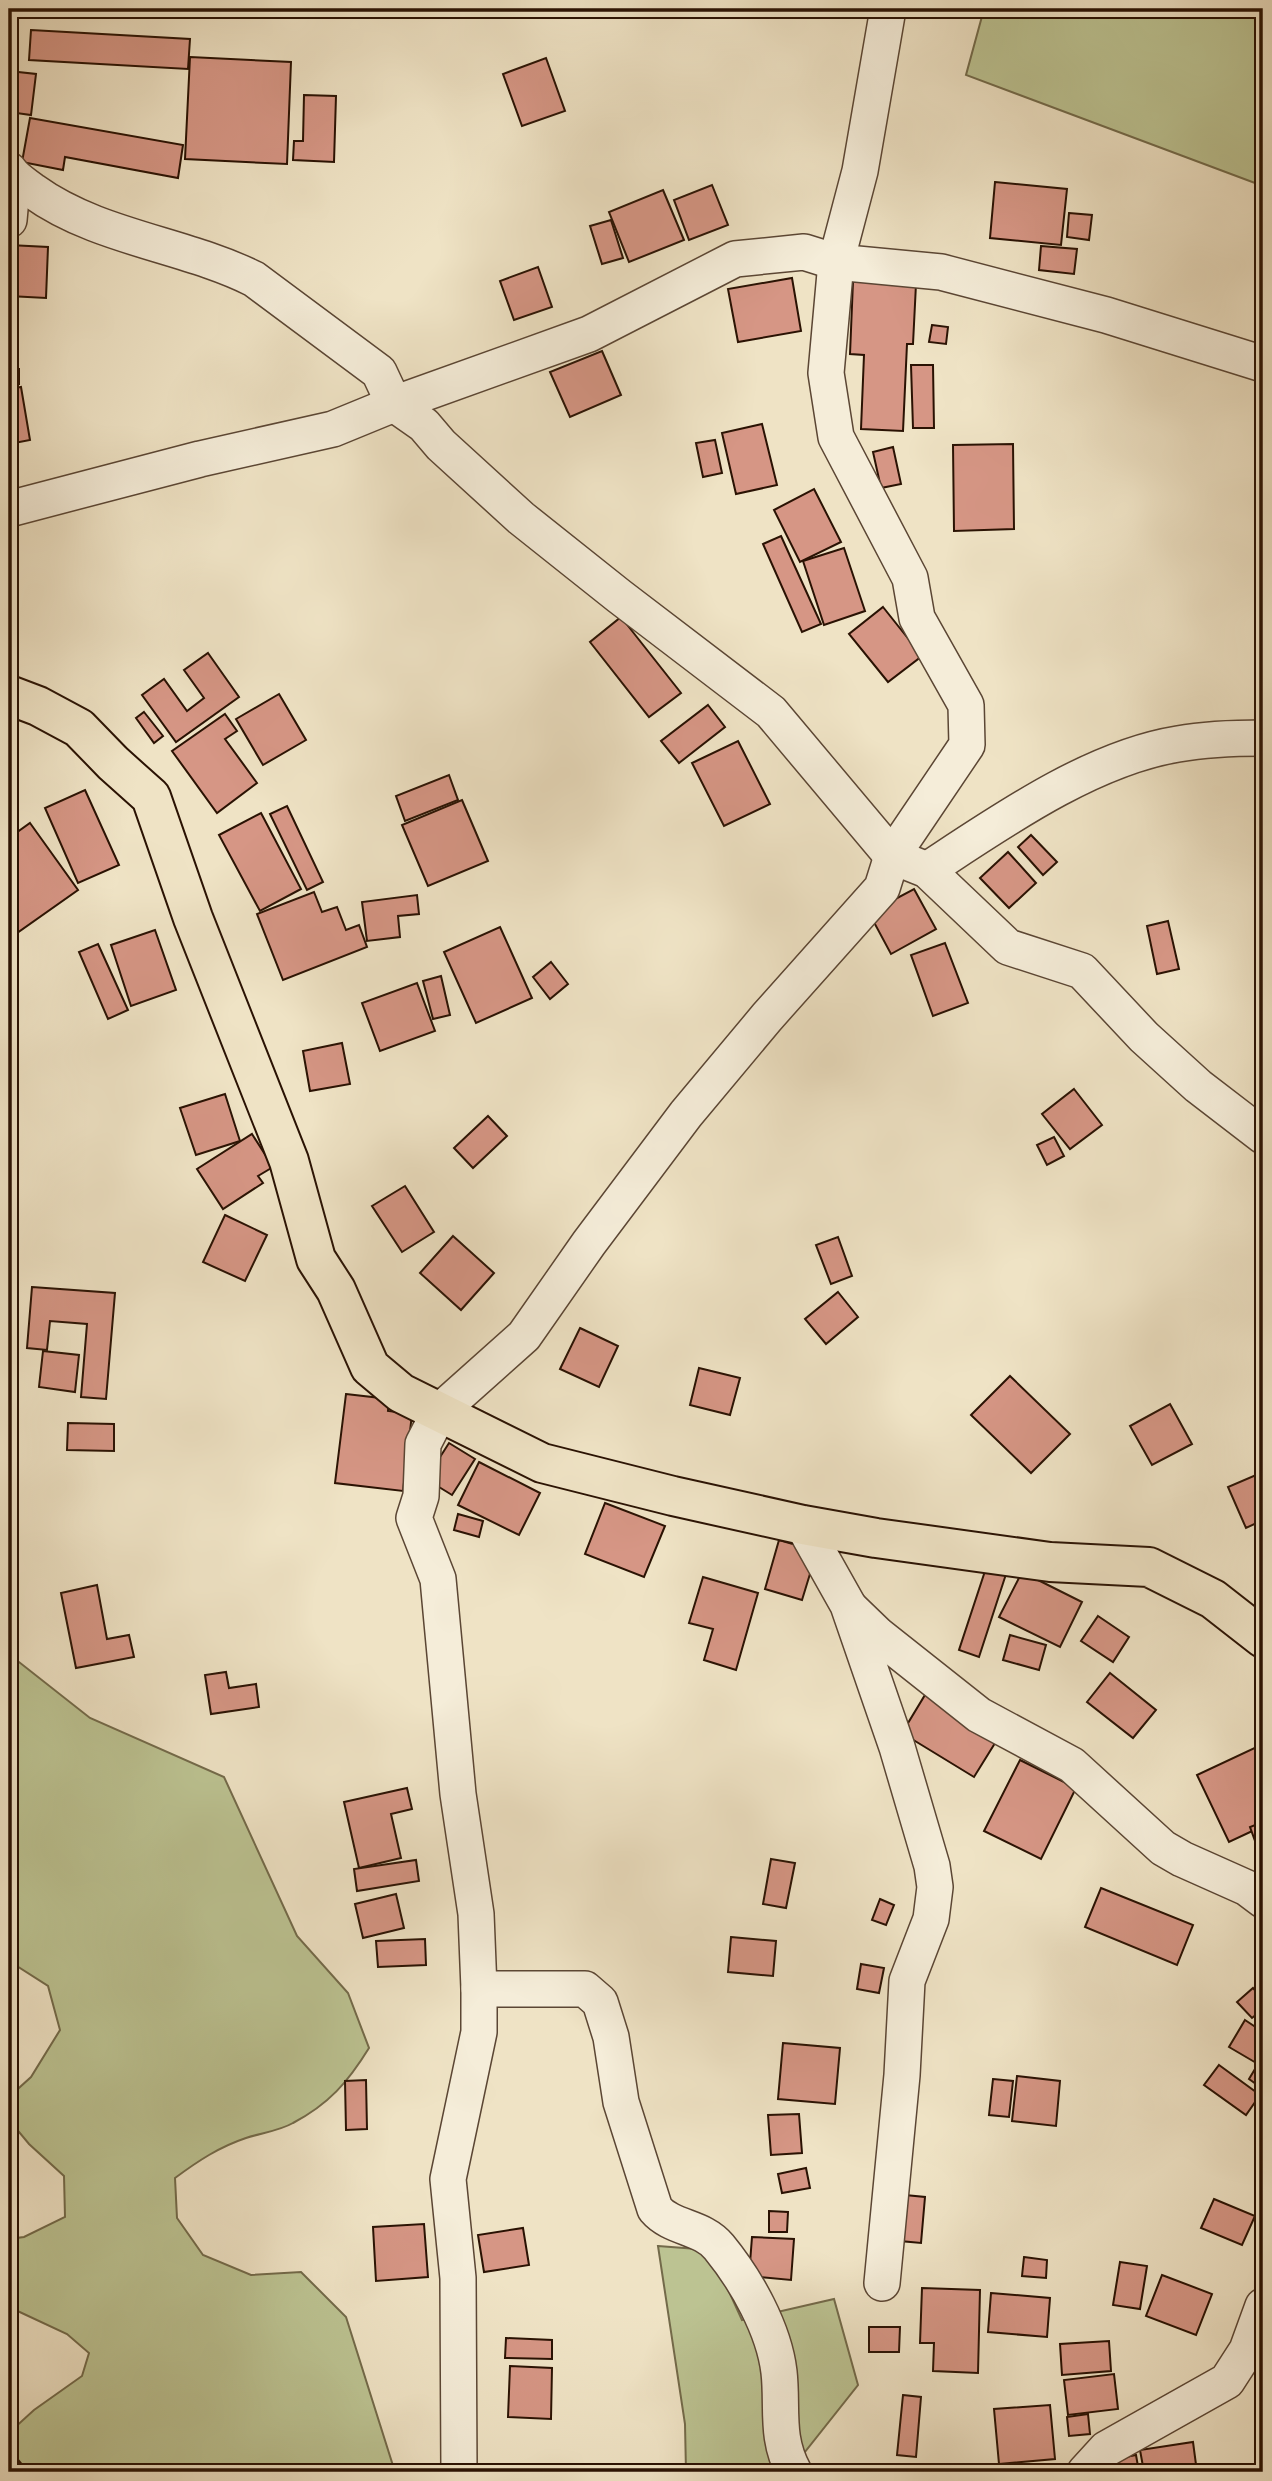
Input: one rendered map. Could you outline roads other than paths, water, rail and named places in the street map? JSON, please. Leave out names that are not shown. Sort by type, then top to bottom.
[{"type":"main road","points":[[9,695],[79,727],[113,763],[151,797],[193,918],[289,1161],[316,1259],[336,1290],[370,1367],[401,1393],[542,1463],[803,1525],[1050,1562],[1149,1567],[1213,1599],[1263,1638]]},
{"type":"street","points":[[459,2472],[458,2278],[448,2179],[479,2032],[479,1989],[476,1914],[457,1794],[438,1579],[414,1518],[421,1496],[423,1444],[440,1411],[524,1336],[589,1243],[686,1114],[767,1017],[882,888],[892,856],[967,745],[966,705],[917,618],[910,578],[835,437],[826,373],[836,262],[860,171],[888,9]]},
{"type":"street","points":[[9,220],[11,173]]},
{"type":"street","points":[[11,173],[50,203],[90,221],[237,270],[254,279],[379,372],[394,404],[424,425],[442,445],[521,517],[619,596],[772,712],[892,856],[926,870],[1008,947],[1082,971],[1144,1037],[1198,1086],[1263,1136]]},
{"type":"street","points":[[9,509],[188,462],[333,429],[394,404],[589,334],[735,258],[804,253],[836,262],[942,272],[1106,315],[1263,364]]},
{"type":"street","points":[[926,870],[992,827],[1081,777],[1130,757],[1177,744],[1263,738]]},
{"type":"street","points":[[803,1525],[848,1605],[897,1747],[932,1866],[935,1887],[931,1919],[907,1982],[902,2075],[882,2283]]},
{"type":"street","points":[[848,1605],[878,1635],[979,1715],[1072,1765],[1163,1848],[1247,1888],[1263,1900]]},
{"type":"street","points":[[479,1989],[585,1989],[600,2002],[611,2037],[621,2102],[655,2210],[661,2217],[704,2233],[718,2245],[757,2302],[776,2356],[779,2373],[779,2423],[788,2463],[794,2472]]},
{"type":"street","points":[[1085,2472],[1106,2449],[1227,2381],[1247,2350],[1263,2306]]}]
